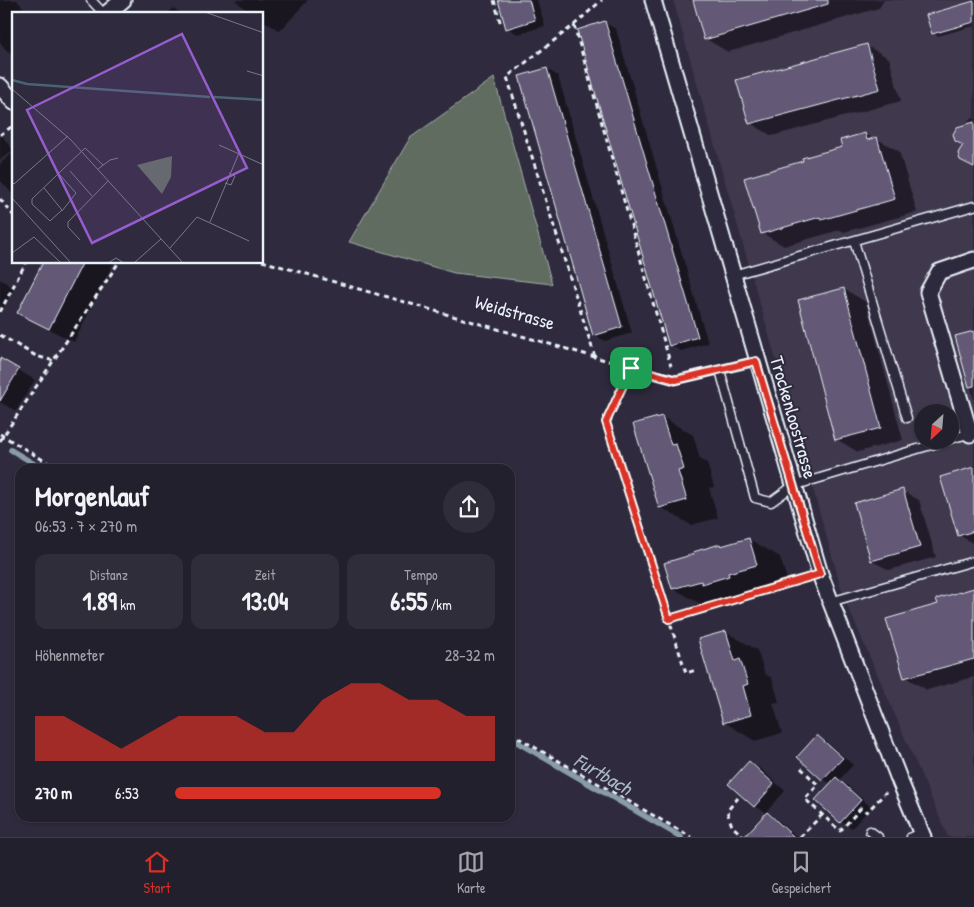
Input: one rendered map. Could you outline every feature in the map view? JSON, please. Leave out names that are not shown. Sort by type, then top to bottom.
[{"type":"street","points":[[108,12],[123,0]]},
{"type":"street","name":"Trockenloostrasse","points":[[653,0],[756,361],[820,574],[899,779],[918,836]]},
{"type":"street","points":[[972,433],[928,292],[939,272],[974,260]]},
{"type":"lane","points":[[91,0],[103,12]]},
{"type":"lane","points":[[733,276],[974,206]]},
{"type":"lane","points":[[854,241],[907,418]]},
{"type":"lane","points":[[631,368],[676,380],[756,361]]},
{"type":"lane","points":[[720,370],[755,498],[771,502],[793,486],[918,449]]},
{"type":"lane","points":[[959,437],[972,433]]},
{"type":"lane","points":[[830,602],[974,561]]},
{"type":"lane","points":[[870,831],[878,837]]},
{"type":"path","points":[[494,0],[501,25]]},
{"type":"path","points":[[595,357],[507,77],[574,25],[602,0]]},
{"type":"path","points":[[574,25],[676,380]]},
{"type":"path","points":[[0,135],[12,126]]},
{"type":"path","points":[[0,199],[12,214]]},
{"type":"path","name":"Weidstrasse","points":[[264,262],[631,368]]},
{"type":"path","points":[[0,312],[25,264]]},
{"type":"path","points":[[0,441],[2,435],[54,361],[118,264]]},
{"type":"path","points":[[0,335],[36,356],[54,361]]},
{"type":"path","points":[[631,368],[606,422],[686,673],[696,670]]},
{"type":"path","points":[[2,435],[50,464]]},
{"type":"path","points":[[669,619],[820,574]]},
{"type":"path","points":[[515,736],[690,837]]},
{"type":"path","points":[[801,768],[818,785],[805,799],[840,831],[861,808],[867,812],[899,779]]},
{"type":"path","points":[[738,798],[727,811],[732,826],[744,837]]},
{"type":"path","points":[[800,837],[822,815]]},
{"type":"shaded area","points":[[673,0],[974,0],[974,837],[948,837],[844,598]]},
{"type":"green space","points":[[494,78],[552,284],[454,273],[349,242],[410,138]]},
{"type":"building","points":[[498,0],[529,0],[535,20],[506,29]]},
{"type":"building","points":[[693,0],[828,0],[828,4],[704,40]]},
{"type":"building","points":[[974,1],[974,22],[932,34],[926,15]]},
{"type":"building","points":[[605,21],[698,337],[669,346],[577,30]]},
{"type":"building","points":[[867,44],[880,89],[749,124],[736,80]]},
{"type":"building","points":[[547,68],[622,327],[593,336],[519,76]]},
{"type":"building","points":[[974,122],[974,167],[960,160],[958,153],[963,145],[955,141],[953,134],[957,127]]},
{"type":"building","points":[[865,133],[867,140],[877,137],[895,199],[821,220],[820,217],[761,234],[744,178],[803,161],[802,158],[842,147],[840,140]]},
{"type":"building","points":[[42,264],[82,264],[49,329],[17,313]]},
{"type":"building","points":[[844,288],[881,428],[835,440],[798,300]]},
{"type":"building","points":[[974,331],[974,386],[969,387],[955,336]]},
{"type":"building","points":[[0,358],[19,369],[0,401]]},
{"type":"building","points":[[662,416],[671,445],[676,444],[684,469],[678,471],[687,500],[659,508],[633,424]]},
{"type":"building","points":[[974,467],[974,531],[958,536],[940,477]]},
{"type":"building","points":[[903,489],[920,547],[871,561],[854,503]]},
{"type":"building","points":[[749,538],[757,565],[728,573],[729,576],[702,584],[701,581],[672,589],[664,563],[720,544],[721,546]]},
{"type":"building","points":[[974,588],[974,659],[904,678],[886,619],[938,604],[936,599]]},
{"type":"building","points":[[726,631],[735,661],[740,659],[748,684],[743,686],[751,715],[723,723],[698,639]]},
{"type":"building","points":[[817,735],[843,758],[822,780],[797,757]]},
{"type":"building","points":[[749,761],[774,784],[754,807],[728,784]]},
{"type":"building","points":[[836,777],[861,800],[840,823],[815,800]]},
{"type":"building","points":[[767,812],[780,824],[794,837],[744,837]]},
{"type":"waterway","name":"Furtbach","points":[[11,450],[35,464]]},
{"type":"waterway","name":"Furtbach","points":[[515,741],[681,837]]},
{"type":"route","points":[[756,361],[820,574],[669,619],[606,422],[631,368],[676,380],[756,361]]}]
